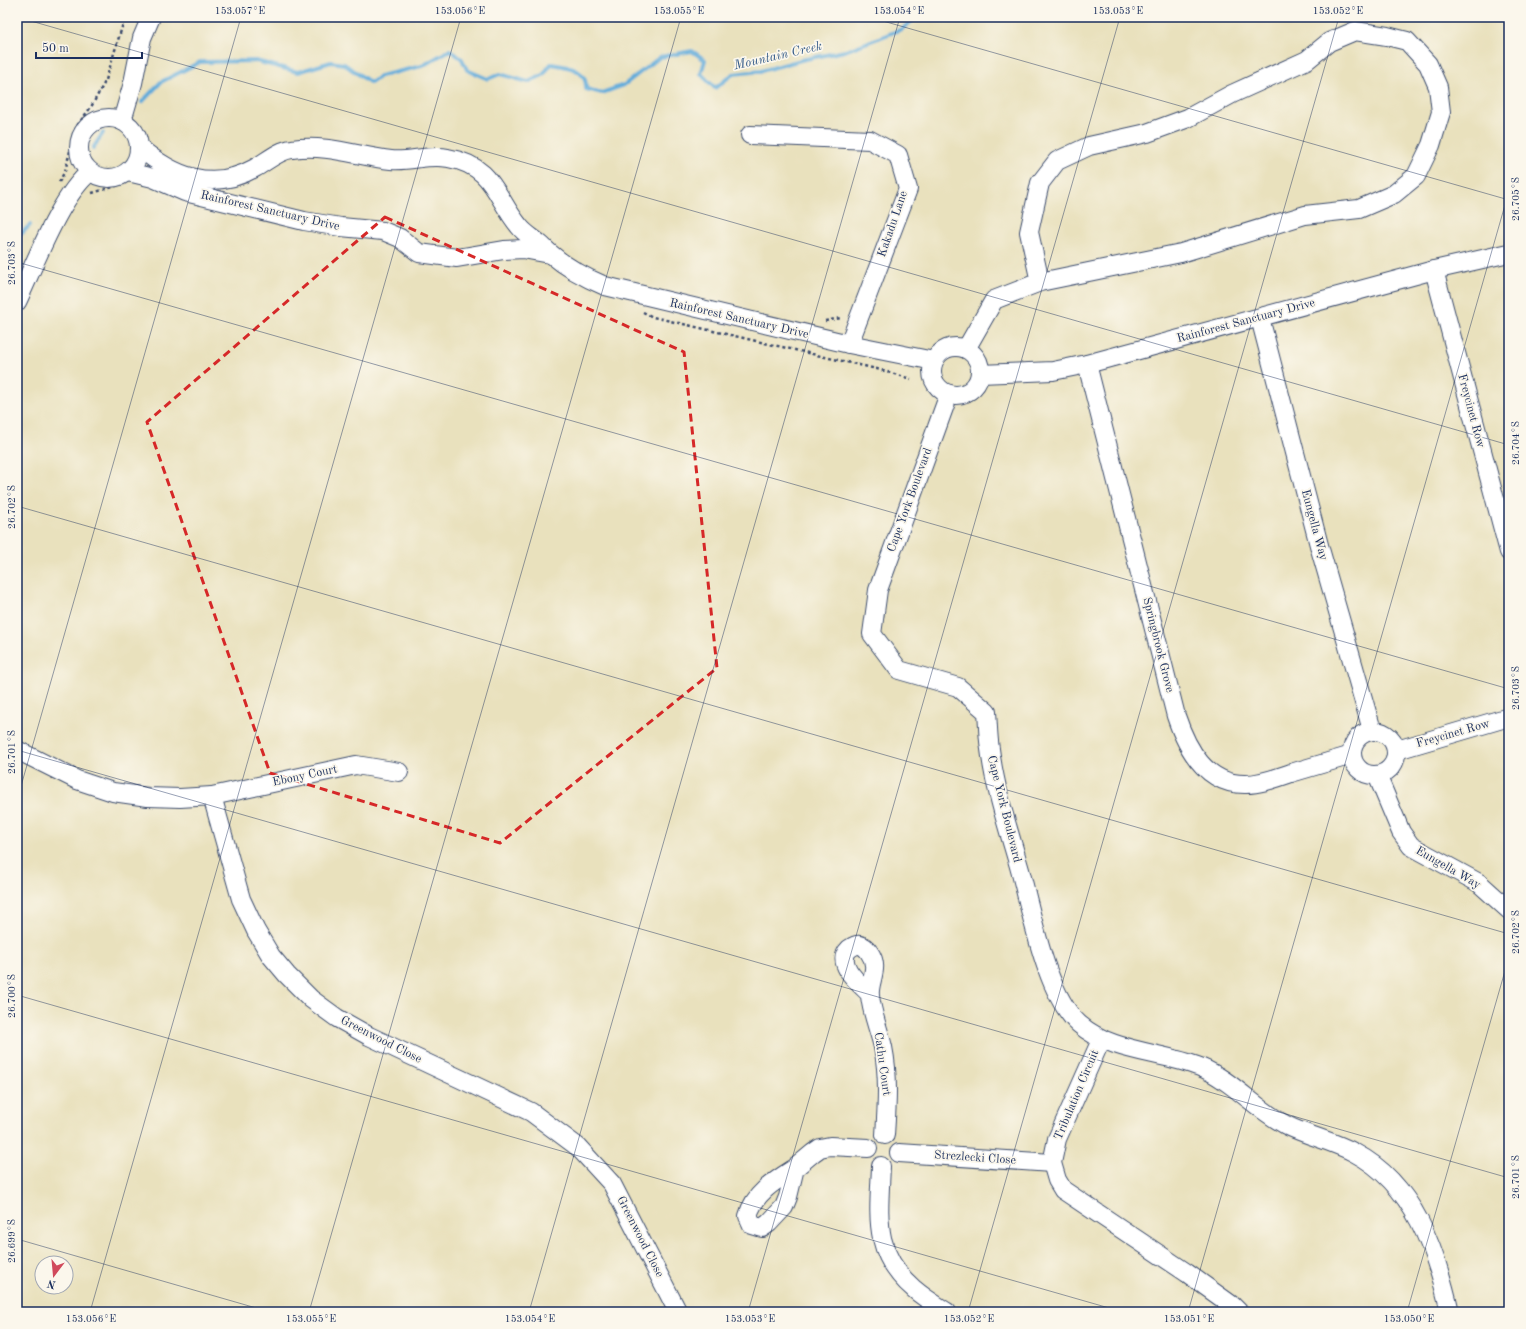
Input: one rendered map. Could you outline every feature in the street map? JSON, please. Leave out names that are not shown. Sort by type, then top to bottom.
[{"type":"street","points":[[122,121],[133,83],[142,38],[151,17]]},
{"type":"street","points":[[966,349],[994,300],[1040,282],[1181,252],[1305,216],[1359,209],[1394,194],[1416,176],[1431,145],[1441,112],[1438,87],[1428,64],[1407,41],[1355,31],[1329,42],[1307,60],[1232,94],[1188,118],[1147,133],[1089,146],[1057,161],[1040,183],[1029,232],[1040,282]]},
{"type":"street","points":[[113,118],[122,121],[135,132],[139,147],[138,156],[134,165],[128,172],[119,177],[109,178],[90,172],[80,155],[79,146],[84,132],[94,122],[103,119],[113,118]]},
{"type":"street","name":"Kakadu Lane","points":[[750,135],[870,140],[898,155],[908,189],[849,344]]},
{"type":"street","name":"Rainforest Sanctuary Drive","points":[[139,147],[153,159],[168,168],[205,181],[226,180],[247,173],[290,149],[320,147],[393,160],[422,157],[448,158],[469,165],[482,173],[493,184],[519,226],[551,255],[582,276],[605,286],[849,344],[934,360]]},
{"type":"street","points":[[17,302],[58,214],[81,179],[90,172]]},
{"type":"street","name":"Rainforest Sanctuary Drive","points":[[128,172],[153,178],[185,192],[304,221],[341,227],[383,231],[400,238],[419,253],[457,258],[504,250],[523,249],[551,255]]},
{"type":"street","name":"Rainforest Sanctuary Drive","points":[[980,374],[1053,371],[1087,364],[1434,270],[1509,253]]},
{"type":"street","name":"Freycinet Row","points":[[1434,270],[1509,552]]},
{"type":"street","name":"Eungella Way","points":[[1260,318],[1320,549],[1372,730]]},
{"type":"street","points":[[951,347],[966,349],[973,353],[978,360],[980,374],[978,382],[969,391],[961,395],[949,394],[935,383],[932,375],[934,360],[943,351],[951,347]]},
{"type":"street","name":"Springbrook Grove","points":[[1087,364],[1176,716],[1183,738],[1195,758],[1217,778],[1233,783],[1247,784],[1265,781],[1352,755]]},
{"type":"street","name":"Cape York Boulevard","points":[[949,394],[878,590],[872,634],[899,670],[958,687],[987,712],[990,748],[996,785],[1047,966],[1062,1004],[1078,1024],[1101,1040]]},
{"type":"street","name":"Freycinet Row","points":[[1397,750],[1509,717]]},
{"type":"street","points":[[1372,730],[1378,730],[1388,735],[1395,744],[1397,750],[1397,756],[1392,766],[1388,770],[1377,775],[1365,773],[1360,770],[1356,766],[1352,755],[1355,740],[1362,733],[1372,730]]},
{"type":"street","points":[[17,750],[77,780],[113,792],[148,797],[180,798],[212,796]]},
{"type":"street","name":"Ebony Court","points":[[212,796],[356,766],[399,772]]},
{"type":"street","name":"Eungella Way","points":[[1377,775],[1401,832],[1410,846],[1479,884],[1509,910]]},
{"type":"street","name":"Greenwood Close","points":[[212,796],[241,899],[256,931],[271,956],[287,975],[311,999],[337,1018],[369,1036],[531,1112],[578,1147],[612,1184],[678,1312]]},
{"type":"street","name":"Cathu Court","points":[[870,994],[883,1047],[886,1074],[888,1096],[885,1135]]},
{"type":"street","name":"Tribulation Circuit","points":[[1239,1312],[1233,1306],[1187,1273],[1063,1190],[1057,1180],[1052,1163],[1057,1139],[1101,1040],[1174,1058],[1201,1068],[1224,1080],[1265,1112],[1287,1125],[1333,1142],[1357,1154],[1384,1172],[1404,1193],[1423,1227],[1450,1312]]},
{"type":"street","points":[[885,1135],[895,1140],[898,1146],[899,1154],[893,1164],[881,1166],[870,1160],[868,1148],[874,1138],[885,1135]]},
{"type":"street","points":[[795,1168],[820,1148],[837,1145],[868,1148]]},
{"type":"street","name":"Strezlecki Close","points":[[899,1154],[1052,1163]]},
{"type":"street","points":[[881,1166],[879,1226],[882,1242],[900,1274],[914,1289],[925,1306],[947,1312]]},
{"type":"path","points":[[57,184],[65,171],[76,127],[91,107],[106,80],[125,17]]},
{"type":"highlighted area","points":[[385,217],[684,352],[717,668],[500,843],[270,773],[147,422]]},
{"type":"waterway","name":"Mountain Creek","points":[[142,102],[161,82],[200,62],[256,61],[298,72],[331,62],[344,64],[371,83],[380,76],[422,66],[450,50],[462,59],[467,70],[488,79],[500,74],[528,82],[543,75],[551,64],[564,66],[575,70],[583,77],[586,89],[602,93],[624,85],[660,57],[692,51],[705,60],[701,74],[715,88],[733,74],[761,71],[801,60],[845,51],[902,29],[917,17]]},
{"type":"waterway","name":"Mountain Creek","points":[[93,148],[103,133]]},
{"type":"waterway","name":"Mountain Creek","points":[[17,238],[30,225]]}]
